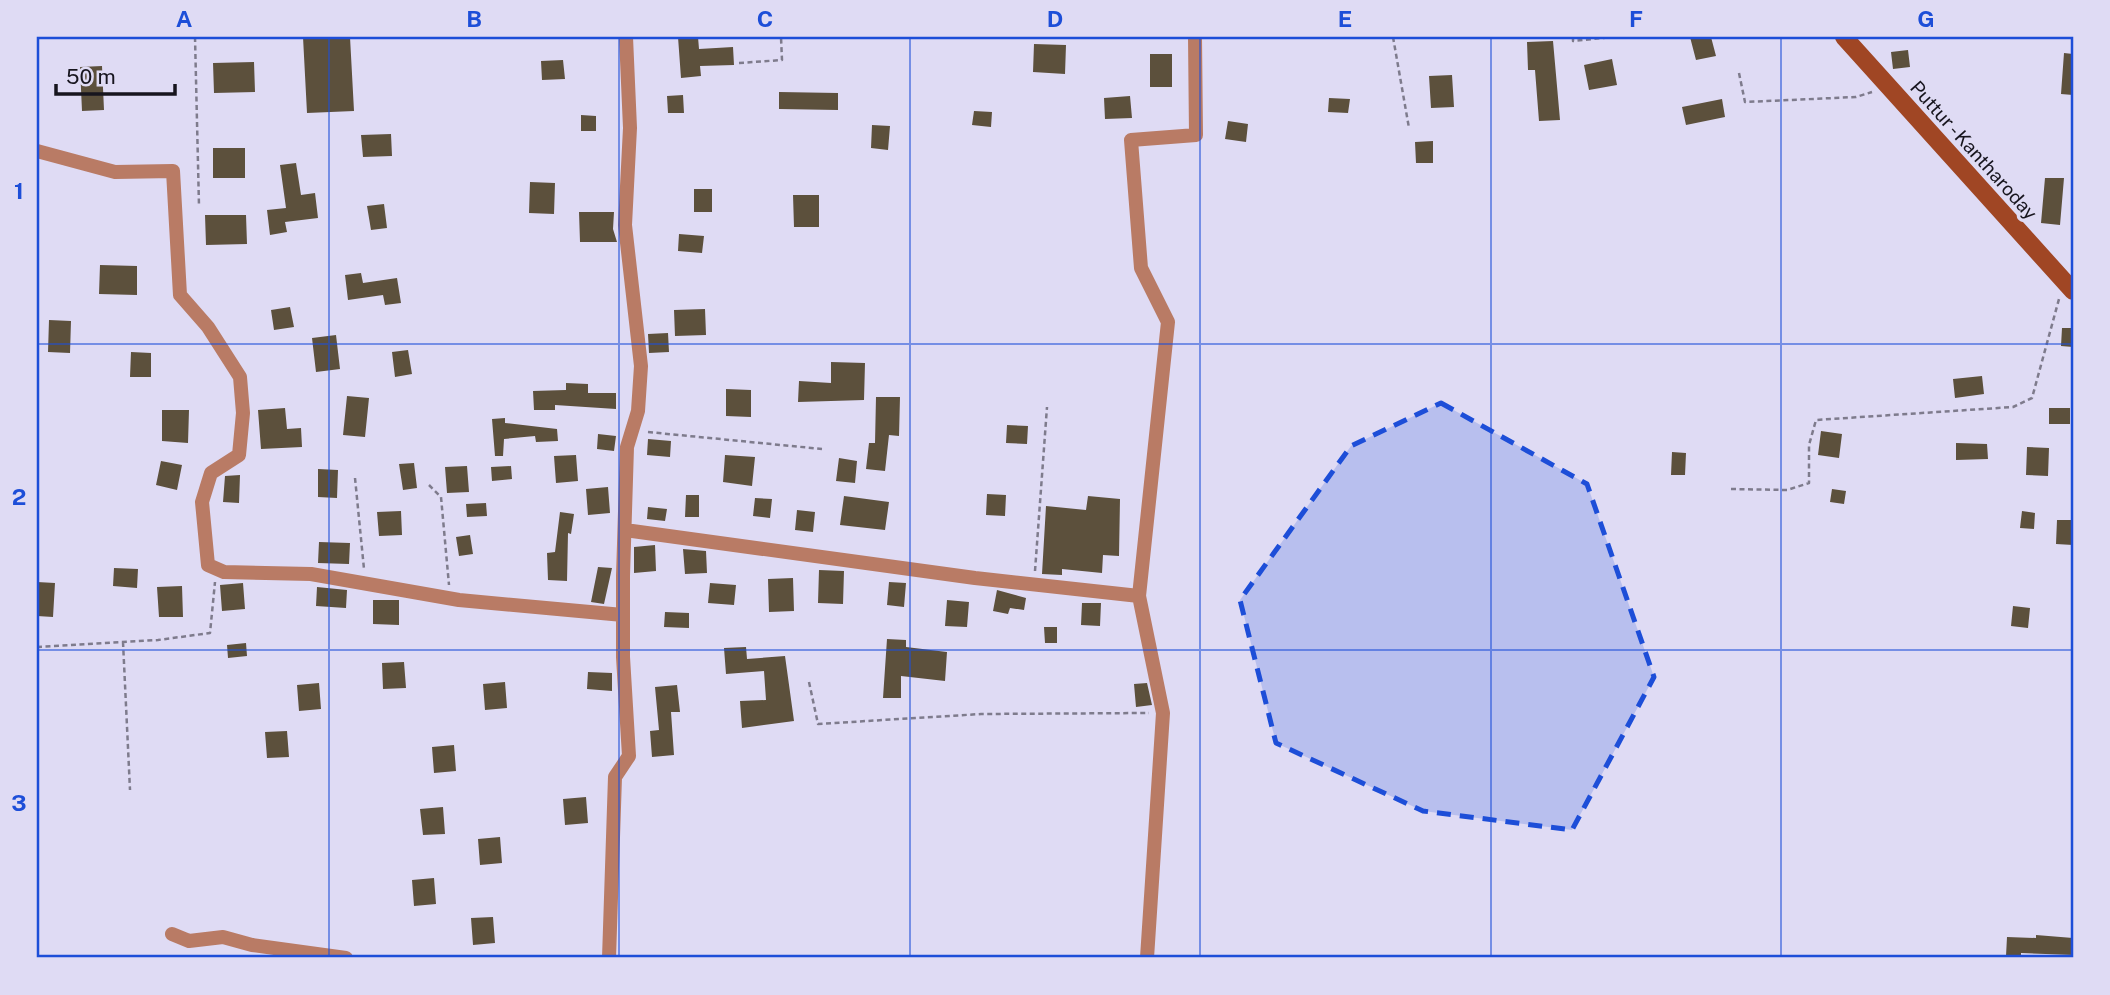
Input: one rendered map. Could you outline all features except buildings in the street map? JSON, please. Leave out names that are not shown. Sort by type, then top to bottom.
[{"type":"main road","name":"Puttur - Kantharoday","points":[[1844,37],[2070,287]]},
{"type":"street","points":[[609,958],[615,777],[629,756],[623,615],[627,447],[634,431],[642,366],[625,225],[630,128],[626,37]]},
{"type":"street","points":[[1147,958],[1163,713],[1139,596],[1168,322],[1141,268],[1131,140],[1196,135],[1195,37]]},
{"type":"street","points":[[37,151],[116,172],[173,171],[180,295],[229,357],[240,377],[242,401],[239,455],[211,473],[202,502],[208,565],[224,572],[311,574],[451,598],[623,615]]},
{"type":"street","points":[[625,530],[1139,596]]},
{"type":"street","points":[[172,934],[189,941],[223,937],[252,945],[346,958]]},
{"type":"path","points":[[195,37],[199,206]]},
{"type":"path","points":[[739,63],[782,60],[781,37]]},
{"type":"path","points":[[1393,37],[1409,128]]},
{"type":"path","points":[[1573,39],[1612,37]]},
{"type":"path","points":[[1739,73],[1745,102],[1856,97],[1888,86]]},
{"type":"path","points":[[1731,489],[1787,490],[1809,483],[1809,444],[1816,420],[2013,407],[2032,398],[2054,312],[2070,287]]},
{"type":"path","points":[[1034,584],[1047,408]]},
{"type":"path","points":[[634,431],[822,449]]},
{"type":"path","points":[[355,478],[366,583]]},
{"type":"path","points":[[429,485],[441,497],[451,598]]},
{"type":"path","points":[[37,647],[210,634],[216,569]]},
{"type":"path","points":[[123,642],[130,790]]},
{"type":"path","points":[[809,682],[818,724],[981,714],[1163,713]]},
{"type":"highlighted area","points":[[1441,403],[1587,484],[1654,677],[1572,830],[1423,811],[1276,743],[1240,600],[1351,446]]}]
